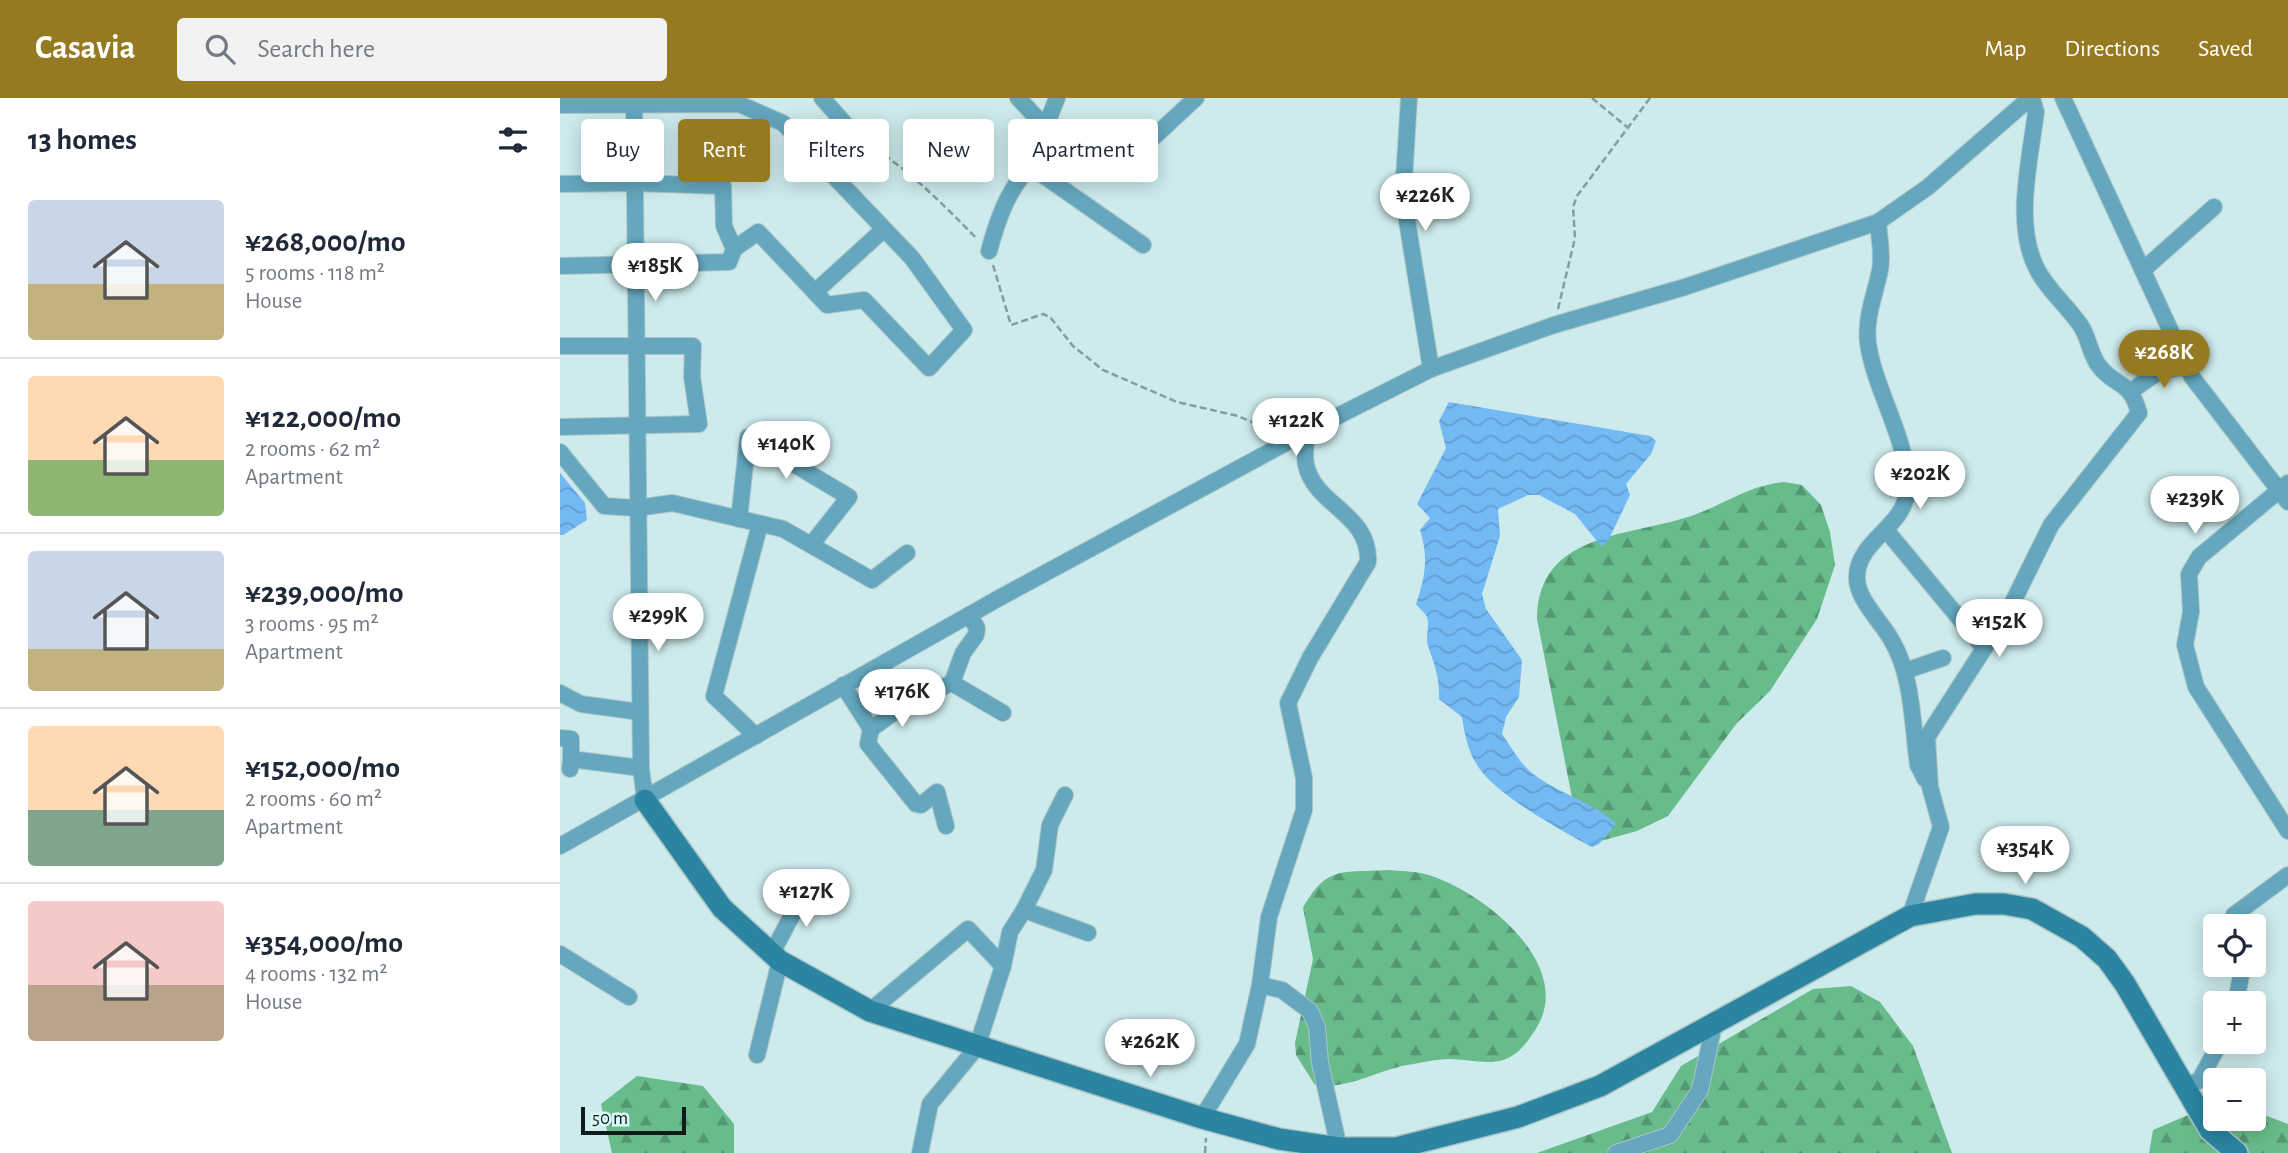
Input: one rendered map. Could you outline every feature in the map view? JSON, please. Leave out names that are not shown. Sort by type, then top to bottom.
[{"type":"street","points":[[822,98],[841,119]]},
{"type":"street","points":[[1018,98],[1036,119]]},
{"type":"street","points":[[1049,119],[1056,98]]},
{"type":"street","points":[[1409,98],[1403,196],[1431,369]]},
{"type":"street","points":[[560,846],[969,615],[1299,436],[1431,369],[1554,325],[1685,287],[1878,222],[1928,187],[2031,98],[2036,112],[2026,226],[2032,257],[2039,274],[2084,330],[2099,365],[2131,391],[2138,413],[2052,525],[2009,610],[1927,737],[1930,787],[1941,827],[1910,916]]},
{"type":"street","points":[[2063,98],[2187,366],[2285,492],[2199,556],[2189,574],[2190,612],[2185,645],[2196,687],[2288,831]]},
{"type":"street","points":[[1158,135],[1200,100]]},
{"type":"street","points":[[560,105],[634,101],[740,104],[783,123],[912,258],[964,330],[929,368],[864,300],[827,305],[758,232],[734,249],[729,262],[560,266]]},
{"type":"street","points":[[634,101],[640,712],[641,768],[645,800],[722,908],[776,957],[870,1011],[1202,1118],[1279,1139],[1339,1148],[1397,1150],[1518,1117],[1600,1086],[1715,1020],[1910,916],[1975,904],[2004,904],[2032,909],[2058,922],[2082,937],[2113,967],[2210,1130],[2237,1153]]},
{"type":"street","points":[[989,251],[999,211],[1016,182]]},
{"type":"street","points":[[1053,182],[1143,246]]},
{"type":"street","points":[[560,184],[723,186],[724,226],[734,249]]},
{"type":"street","points":[[2143,270],[2214,207]]},
{"type":"street","points":[[1878,222],[1881,267],[1867,321],[1868,346],[1907,471],[1907,496],[1898,516],[1863,555],[1857,582],[1858,590],[1892,641],[1905,671],[1918,765],[1930,787]]},
{"type":"street","points":[[815,292],[883,230]]},
{"type":"street","points":[[560,346],[693,346],[692,377],[699,424],[560,427]]},
{"type":"street","points":[[2131,391],[2160,371],[2187,366]]},
{"type":"street","points":[[1202,1118],[1247,1044],[1260,985],[1269,917],[1304,810],[1304,778],[1288,703],[1310,658],[1368,562],[1368,547],[1362,532],[1315,484],[1306,466],[1299,436]]},
{"type":"street","points":[[739,519],[748,437],[849,497],[811,544]]},
{"type":"street","points":[[560,452],[604,506],[638,508],[672,503],[783,529],[872,580],[907,553]]},
{"type":"street","points":[[756,736],[715,696],[760,524]]},
{"type":"street","points":[[1886,530],[1984,648]]},
{"type":"street","points":[[946,826],[937,792],[921,805],[916,804],[867,744],[871,729],[911,701],[952,683],[963,653],[976,635],[977,628],[969,615]]},
{"type":"street","points":[[1905,671],[1943,658]]},
{"type":"street","points":[[952,683],[1003,713]]},
{"type":"street","points":[[843,685],[871,729]]},
{"type":"street","points":[[560,693],[581,704],[640,712]]},
{"type":"street","points":[[560,738],[571,739],[570,764],[641,768]]},
{"type":"street","points":[[920,1153],[930,1104],[977,1047],[1003,966],[1010,932],[1024,911],[1044,870],[1050,825],[1065,795]]},
{"type":"street","points":[[2235,914],[2288,875]]},
{"type":"street","points":[[757,1055],[776,957],[807,887]]},
{"type":"street","points":[[1024,911],[1088,933]]},
{"type":"street","points":[[870,1011],[968,929],[1003,966]]},
{"type":"street","points":[[560,954],[629,997]]},
{"type":"street","points":[[1260,985],[1282,990],[1310,1011],[1317,1027],[1320,1063],[1339,1148]]},
{"type":"street","points":[[1616,1153],[1670,1135],[1700,1090],[1715,1020]]},
{"type":"street","points":[[2183,1085],[2199,1081],[2214,1054]]},
{"type":"path","points":[[1592,98],[1627,127]]},
{"type":"path","points":[[1554,325],[1575,238],[1573,207],[1577,196],[1650,98]]},
{"type":"path","points":[[889,157],[989,251],[1011,325],[1043,314],[1050,317],[1073,346],[1103,370],[1177,402],[1238,416],[1299,436]]},
{"type":"green space","points":[[1784,482],[1802,485],[1821,505],[1830,532],[1835,565],[1817,619],[1770,691],[1737,723],[1668,816],[1637,831],[1597,842],[1577,823],[1537,619],[1541,590],[1553,569],[1571,553],[1592,542],[1694,515],[1748,491]]},
{"type":"green space","points":[[1388,870],[1425,874],[1447,882],[1495,912],[1516,932],[1533,954],[1543,978],[1545,1003],[1537,1027],[1519,1051],[1503,1060],[1434,1060],[1395,1068],[1339,1085],[1315,1085],[1296,1055],[1295,1043],[1313,959],[1303,908],[1320,884],[1328,878],[1347,872]]},
{"type":"green space","points":[[1851,986],[1880,1002],[1913,1046],[1952,1153],[1537,1153],[1652,1112],[1681,1066],[1813,989]]},
{"type":"green space","points":[[637,1076],[703,1086],[734,1124],[734,1153],[612,1153],[601,1104]]},
{"type":"green space","points":[[2203,1114],[2203,1131],[2266,1131],[2266,1116],[2288,1124],[2288,1153],[2149,1153],[2153,1130],[2188,1115]]},
{"type":"water","points":[[1449,402],[1650,436],[1656,441],[1651,454],[1626,484],[1630,495],[1608,541],[1601,546],[1575,514],[1539,495],[1528,495],[1498,509],[1500,536],[1482,594],[1486,609],[1522,660],[1519,697],[1506,717],[1502,734],[1532,773],[1599,811],[1616,824],[1599,844],[1592,847],[1534,814],[1492,783],[1471,754],[1462,717],[1439,699],[1438,678],[1427,643],[1427,617],[1416,604],[1425,567],[1420,530],[1430,518],[1417,504],[1446,448],[1439,421]]},
{"type":"water","points":[[560,473],[585,503],[587,520],[563,535],[560,535]]}]
